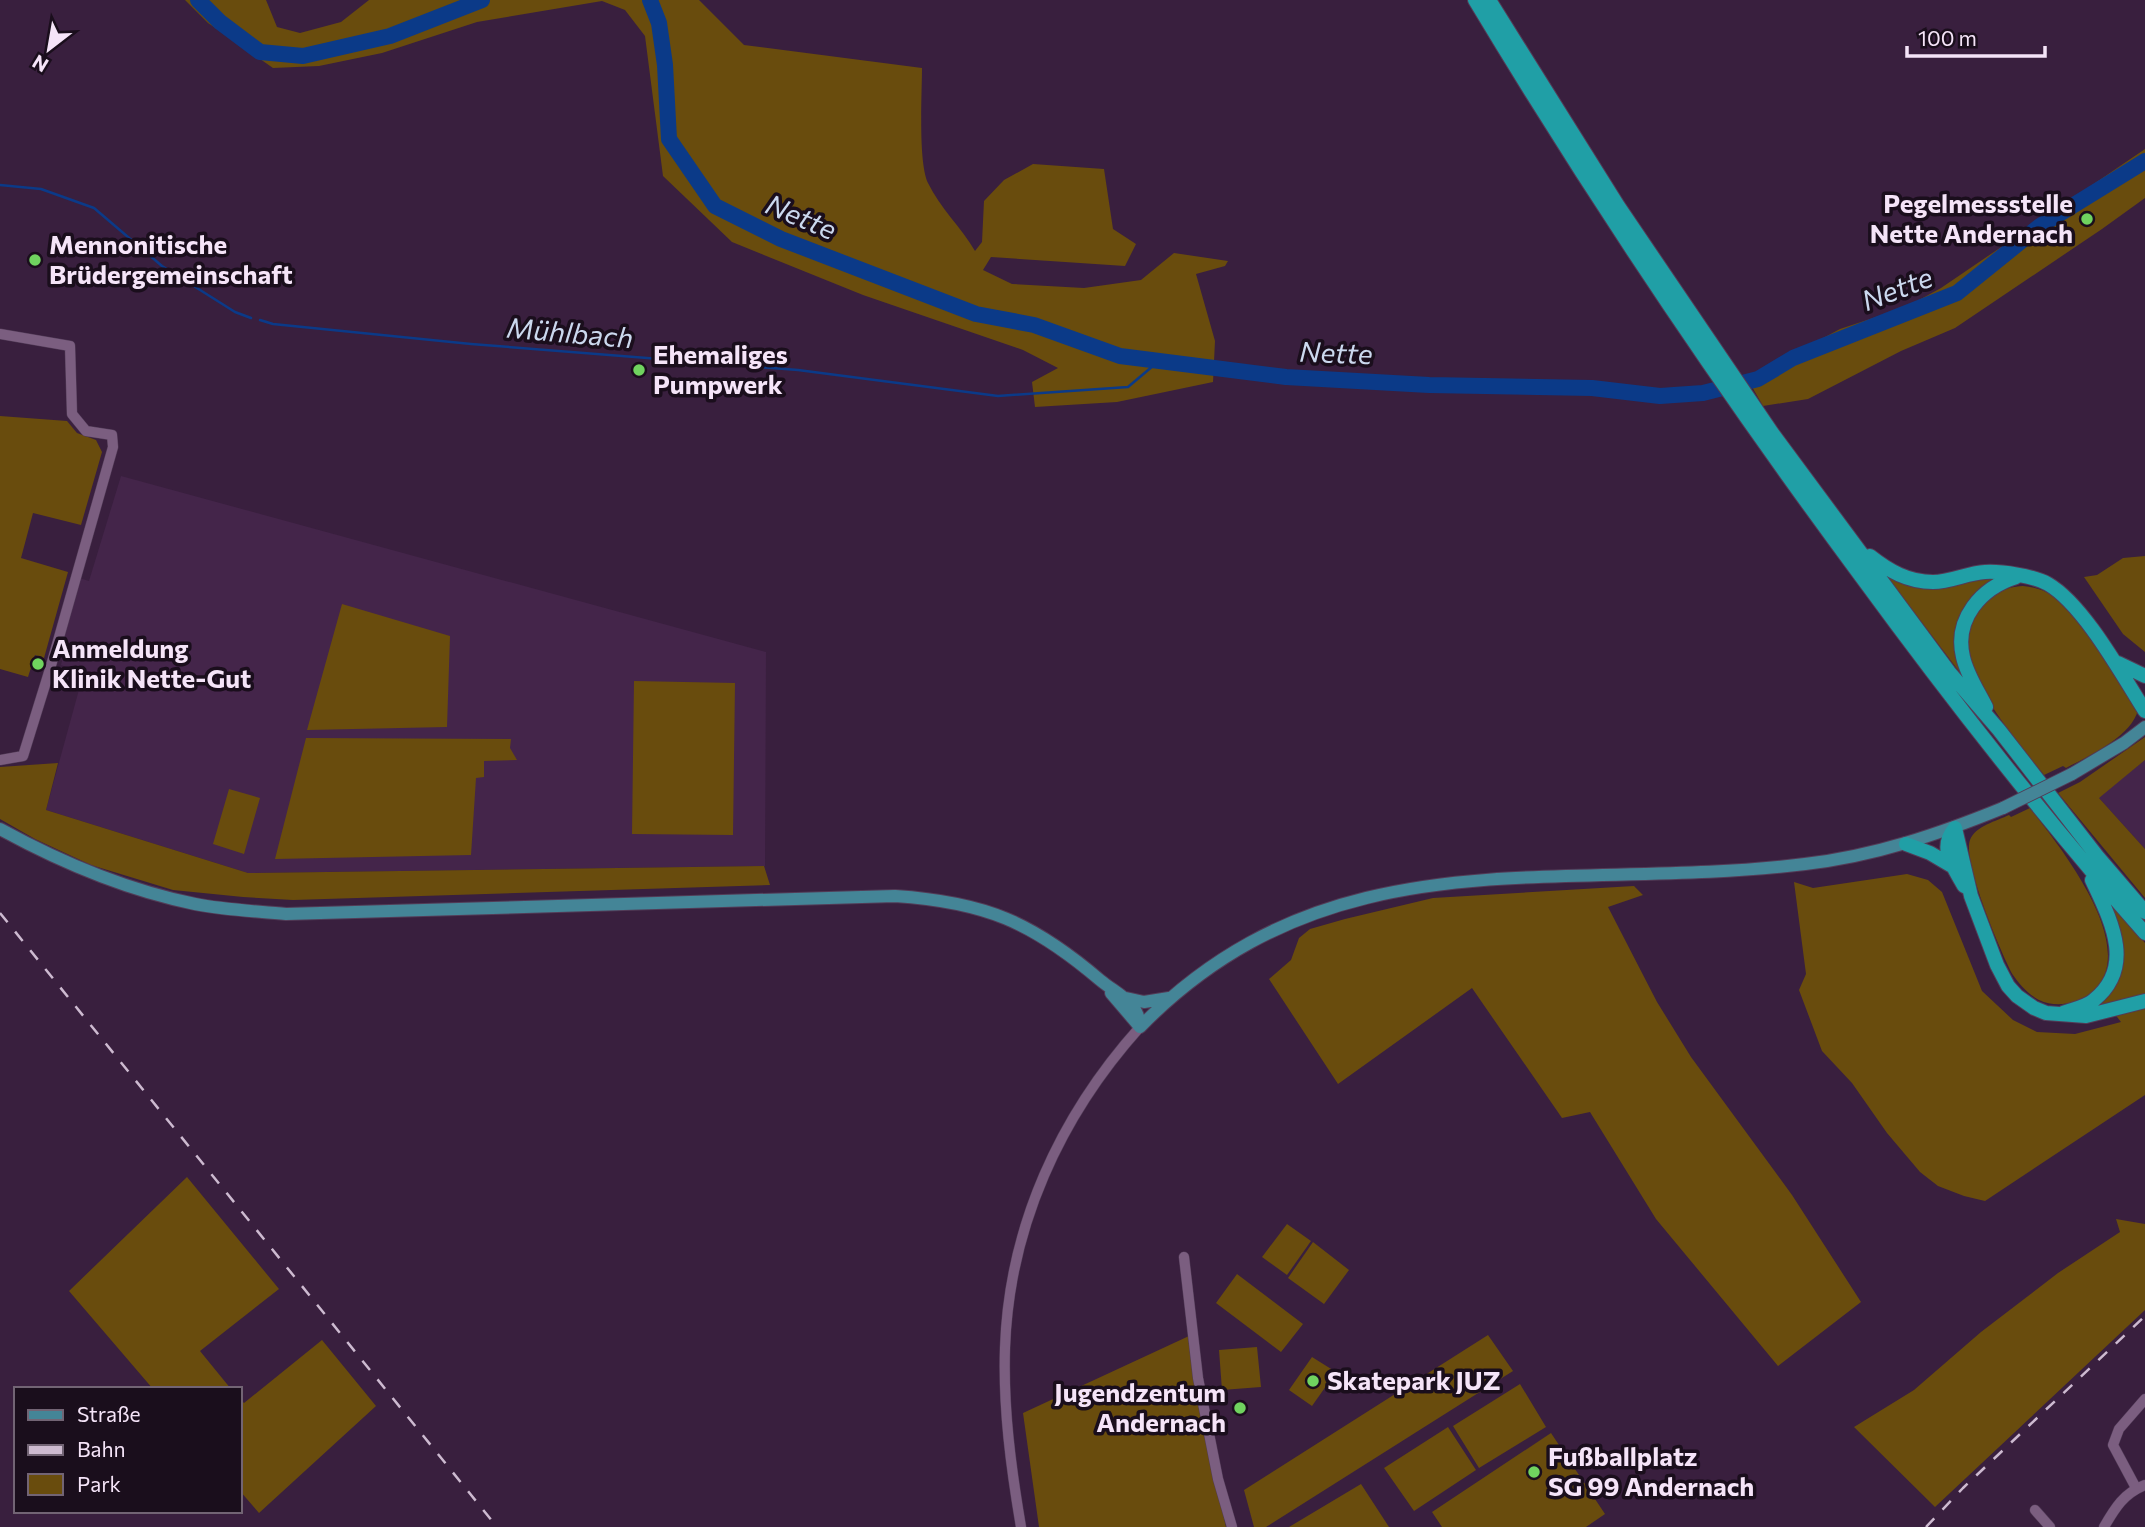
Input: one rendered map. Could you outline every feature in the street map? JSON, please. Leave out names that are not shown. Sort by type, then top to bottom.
[{"type":"highway","points":[[1475,0],[1601,203],[1938,681],[2086,866],[2145,933]]},
{"type":"highway","points":[[1489,0],[1708,352]]},
{"type":"highway","points":[[1767,436],[1850,539],[1949,673],[1999,730],[2097,856],[2145,912]]},
{"type":"highway","points":[[1850,539],[1885,568],[1915,580],[1949,580],[1986,572],[2020,576],[2048,584],[2068,600],[2115,661],[2145,711]]},
{"type":"highway","points":[[1999,730],[1970,677],[1963,656],[1962,634],[1967,616],[1978,600],[2001,583],[2020,576]]},
{"type":"highway","points":[[2115,661],[2138,673],[2145,686]]},
{"type":"highway","points":[[1955,828],[1946,843],[1946,851],[1971,896]]},
{"type":"highway","points":[[1955,828],[1971,896],[1997,965],[2008,986],[2017,996],[2034,1008],[2059,1015],[2086,1016],[2145,1001]]},
{"type":"highway","points":[[1906,844],[1930,853],[1952,866]]},
{"type":"highway","points":[[2059,1015],[2091,1002],[2098,995],[2110,979],[2116,958],[2117,946],[2112,923],[2086,866]]},
{"type":"main road","points":[[1140,1027],[1172,996],[1224,957],[1302,917],[1357,900],[1464,881],[1779,867],[1855,857],[1955,828],[2003,808],[2072,775],[2145,727]]},
{"type":"main road","points":[[0,829],[48,855],[122,886],[197,905],[286,914],[895,897],[937,899],[979,908],[1019,923],[1054,943],[1126,998],[1138,1013],[1140,1027]]},
{"type":"main road","points":[[1102,982],[1140,1027]]},
{"type":"main road","points":[[1126,998],[1144,1002],[1172,996]]},
{"type":"street","points":[[0,334],[70,346],[72,414],[86,430],[112,435],[113,447],[23,755],[0,760]]},
{"type":"street","points":[[1021,1527],[1010,1457],[1004,1372],[1008,1310],[1019,1247],[1038,1187],[1065,1129],[1092,1086],[1140,1027]]},
{"type":"street","points":[[1184,1256],[1198,1378],[1232,1527]]},
{"type":"street","points":[[2104,1527],[2118,1503],[2140,1487],[2113,1445],[2119,1429],[2145,1399]]},
{"type":"street","points":[[2035,1510],[2050,1527]]},
{"type":"shaded area","points":[[121,476],[766,652],[765,866],[248,873],[46,810],[80,686],[62,680],[66,667],[61,665],[67,642],[63,640],[79,578],[89,581]]},
{"type":"shaded area","points":[[2145,760],[2145,849],[2098,797]]},
{"type":"green space","points":[[185,0],[266,0],[277,27],[300,33],[341,22],[369,0],[699,0],[744,45],[922,68],[921,110],[925,173],[938,201],[975,251],[982,242],[984,201],[1004,180],[1033,164],[1104,169],[1113,229],[1136,244],[1125,266],[991,257],[983,270],[1012,284],[1084,288],[1141,280],[1174,253],[1228,261],[1225,266],[1196,274],[1215,341],[1213,382],[1117,402],[1035,407],[1032,382],[1058,368],[1023,350],[863,295],[732,242],[663,176],[645,36],[625,10],[602,1],[477,22],[382,53],[319,66],[273,68],[208,23]]},
{"type":"green space","points":[[2145,149],[2145,198],[1955,328],[1901,351],[1808,399],[1763,406],[1747,378],[1840,329],[1906,307],[1941,288]]},
{"type":"green space","points":[[0,416],[67,421],[77,433],[96,440],[102,452],[81,525],[33,513],[21,558],[68,572],[44,658],[35,655],[28,677],[0,669]]},
{"type":"green space","points":[[2145,556],[2145,652],[2123,634],[2084,577],[2097,575],[2123,558]]},
{"type":"green space","points":[[1892,575],[1965,581],[2009,575],[1973,598],[1964,672],[1961,674],[1888,578]]},
{"type":"green space","points":[[2023,586],[2046,592],[2065,606],[2099,649],[2138,710],[2127,729],[2108,745],[2066,768],[2063,766],[2044,775],[1984,694],[1973,669],[1967,645],[1969,624],[1981,606],[2000,592]]},
{"type":"green space","points":[[342,604],[450,636],[447,727],[307,730]]},
{"type":"green space","points":[[634,681],[735,683],[733,835],[632,834]]},
{"type":"green space","points":[[2145,737],[2145,760],[2099,798],[2145,849],[2145,898],[2058,793],[2080,782]]},
{"type":"green space","points":[[306,738],[511,739],[510,748],[517,760],[484,761],[484,777],[476,778],[471,855],[275,859]]},
{"type":"green space","points":[[58,763],[46,810],[248,873],[764,866],[770,885],[293,900],[173,890],[91,865],[0,819],[0,767]]},
{"type":"green space","points":[[229,789],[260,798],[244,854],[213,844]]},
{"type":"green space","points":[[2030,808],[2092,899],[2103,926],[2108,952],[2104,975],[2090,994],[2065,1004],[2039,1000],[2024,989],[2013,975],[1977,886],[1969,851],[1970,840],[1981,828]]},
{"type":"green space","points":[[1907,874],[1928,880],[1942,892],[1982,991],[2013,1020],[2037,1032],[2075,1034],[2121,1022],[2114,1013],[2145,1006],[2145,1095],[1985,1201],[1938,1186],[1920,1172],[1887,1133],[1852,1083],[1822,1051],[1799,990],[1806,974],[1794,882],[1813,888]]},
{"type":"green space","points":[[1634,886],[1643,895],[1608,907],[1657,1002],[1691,1057],[1792,1195],[1861,1302],[1778,1366],[1656,1219],[1590,1112],[1562,1118],[1472,988],[1338,1084],[1269,979],[1291,960],[1299,938],[1310,929],[1345,919],[1433,898]]},
{"type":"green space","points":[[2115,907],[2145,943],[2145,996],[2084,1013],[2112,984],[2111,910]]},
{"type":"green space","points":[[187,1177],[279,1289],[200,1351],[229,1387],[151,1387],[69,1291]]},
{"type":"green space","points":[[2116,1219],[2145,1224],[2145,1310],[1935,1507],[1854,1427],[1914,1390],[1981,1332],[2058,1273],[2120,1232]]},
{"type":"green space","points":[[1287,1224],[1311,1241],[1287,1275],[1262,1257]]},
{"type":"green space","points":[[1313,1242],[1349,1270],[1324,1304],[1288,1278]]},
{"type":"green space","points":[[1237,1274],[1303,1324],[1281,1352],[1216,1303]]},
{"type":"green space","points":[[1488,1335],[1513,1371],[1266,1527],[1254,1527],[1244,1490]]},
{"type":"green space","points":[[1189,1336],[1199,1404],[1226,1527],[1039,1527],[1023,1413]]},
{"type":"green space","points":[[322,1340],[376,1406],[259,1513],[242,1493],[242,1401],[244,1403]]},
{"type":"green space","points":[[1257,1347],[1261,1387],[1222,1390],[1219,1350]]},
{"type":"green space","name":"Skatepark JUZ","points":[[1312,1357],[1336,1372],[1312,1406],[1289,1390]]},
{"type":"green space","points":[[1520,1384],[1546,1427],[1479,1468],[1453,1426]]},
{"type":"green space","points":[[1448,1427],[1476,1470],[1414,1511],[1384,1468]]},
{"type":"green space","name":"Fußballplatz SG 99 Andernach","points":[[1551,1433],[1605,1514],[1586,1527],[1442,1527],[1432,1512]]},
{"type":"green space","points":[[1361,1484],[1389,1527],[1289,1527]]},
{"type":"waterway","name":"Nette","points":[[198,0],[220,22],[260,52],[303,56],[390,36],[482,0]]},
{"type":"waterway","name":"Nette","points":[[650,0],[659,23],[665,65],[669,139],[715,206],[781,239],[976,314],[1034,325],[1120,356],[1286,377],[1429,385],[1592,388],[1660,396],[1703,393],[1758,379],[1793,358],[1957,293],[2040,226],[2145,161]]},
{"type":"waterway","name":"Mühlbach","points":[[0,185],[41,189],[94,208],[162,266],[235,312],[251,318]]},
{"type":"waterway","name":"Mühlbach","points":[[260,320],[273,324],[471,344],[798,370],[998,396],[1128,387],[1160,360]]},
{"type":"railway","points":[[0,913],[497,1527]]},
{"type":"railway","points":[[1926,1527],[1963,1488],[2145,1316]]},
{"type":"place","name":"Pegelmessstelle Nette Andernach","points":[[2087,219]]},
{"type":"place","name":"Mennonitische Brüdergemeinschaft","points":[[35,260]]},
{"type":"place","name":"Ehemaliges Pumpwerk","points":[[639,370]]},
{"type":"place","name":"Anmeldung Klinik Nette-Gut","points":[[38,664]]},
{"type":"place","name":"Skatepark JUZ","points":[[1313,1381]]},
{"type":"place","name":"Jugendzentum Andernach","points":[[1240,1408]]},
{"type":"place","name":"Fußballplatz SG 99 Andernach","points":[[1534,1472]]}]
